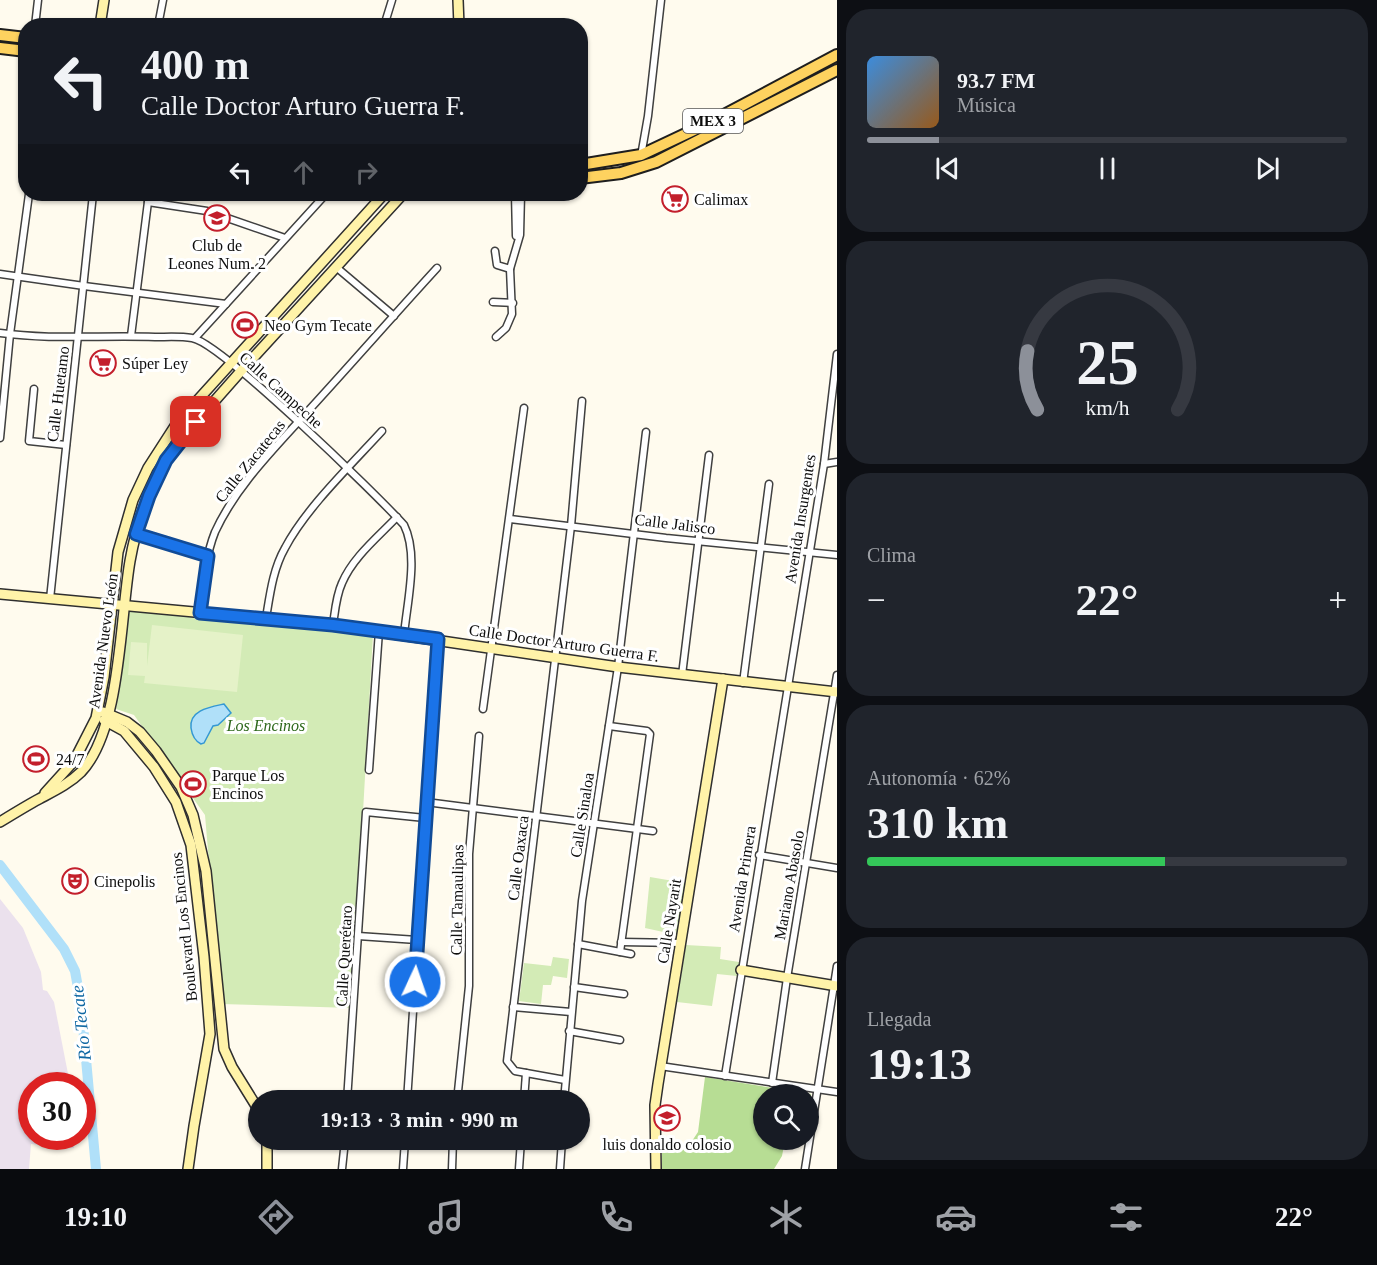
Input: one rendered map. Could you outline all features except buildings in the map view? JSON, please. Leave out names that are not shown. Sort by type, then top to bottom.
[{"type":"main road","points":[[0,35],[18,37]]},
{"type":"main road","points":[[0,48],[18,50]]},
{"type":"main road","name":"MEX 3","points":[[588,164],[642,155],[711,122],[837,55]]},
{"type":"main road","name":"MEX 3","points":[[588,177],[639,168],[694,144],[837,70]]},
{"type":"street","points":[[36,18],[38,0]]},
{"type":"street","points":[[101,18],[104,0]]},
{"type":"street","points":[[160,18],[163,0]]},
{"type":"street","points":[[386,18],[392,0]]},
{"type":"street","points":[[458,0],[459,18]]},
{"type":"street","points":[[639,168],[648,116],[660,0]]},
{"type":"street","points":[[0,438],[10,334],[28,201]]},
{"type":"street","name":"Calle Huetamo","points":[[50,598],[92,201]]},
{"type":"street","points":[[0,333],[78,337],[195,338],[319,201]]},
{"type":"street","name":"Avenida Nuevo León","points":[[39,799],[74,761],[97,714],[104,677],[111,605],[122,532],[140,483],[164,440],[231,362],[378,201]]},
{"type":"street","name":"Avenida Nuevo León","points":[[39,799],[64,786],[82,771],[96,750],[108,717],[136,534],[149,496],[170,454],[241,371],[396,201]]},
{"type":"street","points":[[515,201],[515,227],[518,242]]},
{"type":"street","points":[[496,337],[502,333],[509,322],[513,303],[510,269],[518,242],[520,201]]},
{"type":"street","points":[[131,336],[148,202],[207,211],[285,238]]},
{"type":"street","points":[[495,251],[497,265],[510,269]]},
{"type":"street","points":[[336,267],[394,316]]},
{"type":"street","name":"Calle Zacatecas","points":[[200,613],[208,556],[214,535],[237,494],[437,268]]},
{"type":"street","points":[[0,274],[225,304]]},
{"type":"street","points":[[493,302],[513,303]]},
{"type":"street","name":"Calle Campeche","points":[[195,338],[231,362],[398,517],[409,534],[411,547],[404,635]]},
{"type":"street","name":"Avenida Insurgentes","points":[[786,688],[824,464],[837,354]]},
{"type":"street","points":[[34,389],[30,441],[66,445]]},
{"type":"street","name":"Calle Oaxaca","points":[[526,1073],[512,1069],[507,1061],[571,526],[582,401]]},
{"type":"street","points":[[483,709],[524,408]]},
{"type":"street","points":[[266,618],[272,586],[284,549],[298,527],[382,431]]},
{"type":"street","name":"Calle Sinaloa","points":[[565,1090],[582,901],[618,668],[646,432]]},
{"type":"street","points":[[682,675],[709,455]]},
{"type":"street","points":[[824,464],[837,462]]},
{"type":"street","points":[[743,682],[769,484]]},
{"type":"street","points":[[333,625],[336,601],[349,570],[398,517]]},
{"type":"street","name":"Calle Jalisco","points":[[510,519],[837,555]]},
{"type":"street","points":[[136,534],[208,556]]},
{"type":"street","name":"Calle Doctor Arturo Guerra F.","points":[[0,594],[333,625],[438,639],[618,668],[836,692]]},
{"type":"street","points":[[369,770],[379,631]]},
{"type":"street","points":[[408,1090],[438,639]]},
{"type":"street","name":"Mariano Abasolo","points":[[772,1083],[837,675]]},
{"type":"street","name":"Calle Nayarit","points":[[656,1169],[655,1105],[660,1066],[723,679]]},
{"type":"street","name":"Avenida Primera","points":[[725,1076],[786,688]]},
{"type":"street","name":"Boulevard Los Encinos","points":[[97,714],[127,722],[140,732],[181,787],[199,833],[210,1034],[188,1169]]},
{"type":"street","points":[[609,726],[647,731],[650,736],[620,952]]},
{"type":"street","name":"Calle Tamaulipas","points":[[458,1090],[470,986],[469,854],[479,735]]},
{"type":"street","points":[[0,822],[39,799]]},
{"type":"street","points":[[426,802],[653,831]]},
{"type":"street","name":"Calle Querétaro","points":[[348,1090],[366,812],[425,818]]},
{"type":"street","points":[[759,855],[837,868]]},
{"type":"street","name":"Boulevard Los Encinos","points":[[202,886],[224,1049],[248,1093]]},
{"type":"street","points":[[358,936],[417,940]]},
{"type":"street","points":[[621,942],[681,943]]},
{"type":"street","points":[[578,944],[631,954]]},
{"type":"street","points":[[818,1084],[837,966]]},
{"type":"street","points":[[741,970],[835,986]]},
{"type":"street","points":[[574,987],[624,994]]},
{"type":"street","points":[[513,1006],[571,1012]]},
{"type":"street","points":[[569,1031],[620,1040]]},
{"type":"street","points":[[660,1066],[780,1084]]},
{"type":"street","points":[[525,1090],[526,1073],[565,1080]]},
{"type":"street","points":[[819,1089],[837,1092]]},
{"type":"street","points":[[267,1150],[267,1169]]},
{"type":"street","points":[[342,1169],[344,1150]]},
{"type":"street","points":[[403,1169],[404,1150]]},
{"type":"street","points":[[452,1169],[453,1150]]},
{"type":"street","points":[[519,1169],[520,1150]]},
{"type":"street","points":[[560,1169],[561,1150]]},
{"type":"street","points":[[805,1169],[808,1150]]},
{"type":"shaded area","points":[[0,899],[23,928],[41,972],[43,990],[47,991],[54,1002],[68,1072],[18,1072],[18,1150],[31,1150],[29,1169],[0,1169]]},
{"type":"green space","name":"Los Encinos","points":[[127,608],[373,634],[352,1008],[221,1004],[205,815],[134,715],[116,709]]},
{"type":"green space","points":[[152,625],[243,635],[237,692],[144,683],[145,676],[128,675],[131,642],[147,643],[147,666]]},
{"type":"green space","points":[[650,877],[685,883],[677,935],[645,928]]},
{"type":"green space","points":[[686,945],[721,947],[720,959],[739,962],[737,976],[717,974],[712,1006],[677,1002]]},
{"type":"green space","points":[[553,957],[569,959],[567,978],[553,976],[551,985],[543,985],[541,1004],[519,1001],[524,963],[551,966]]},
{"type":"green space","points":[[705,1077],[753,1085],[753,1150],[783,1150],[782,1156],[774,1169],[662,1169],[662,1147],[686,1150],[698,1132]]},
{"type":"water","points":[[224,704],[231,713],[218,725],[213,726],[204,743],[199,743],[191,731],[193,717],[201,710]]},
{"type":"waterway","name":"Río Tecate","points":[[0,865],[64,949],[75,971],[81,1004],[96,1169]]},
{"type":"place","name":"Calimax","points":[[675,199]]},
{"type":"place","name":"Club de Leones Num. 2","points":[[217,218]]},
{"type":"place","name":"Neo Gym Tecate","points":[[245,325]]},
{"type":"place","name":"Súper Ley","points":[[103,363]]},
{"type":"place","name":"24/7","points":[[36,759]]},
{"type":"place","name":"Parque Los Encinos","points":[[193,784]]},
{"type":"place","name":"Cinepolis","points":[[75,881]]},
{"type":"place","name":"luis donaldo colosio","points":[[667,1118]]},
{"type":"route","points":[[196,422],[166,460],[149,496],[136,534],[208,556],[200,613],[333,625],[438,639],[415,982]]}]
